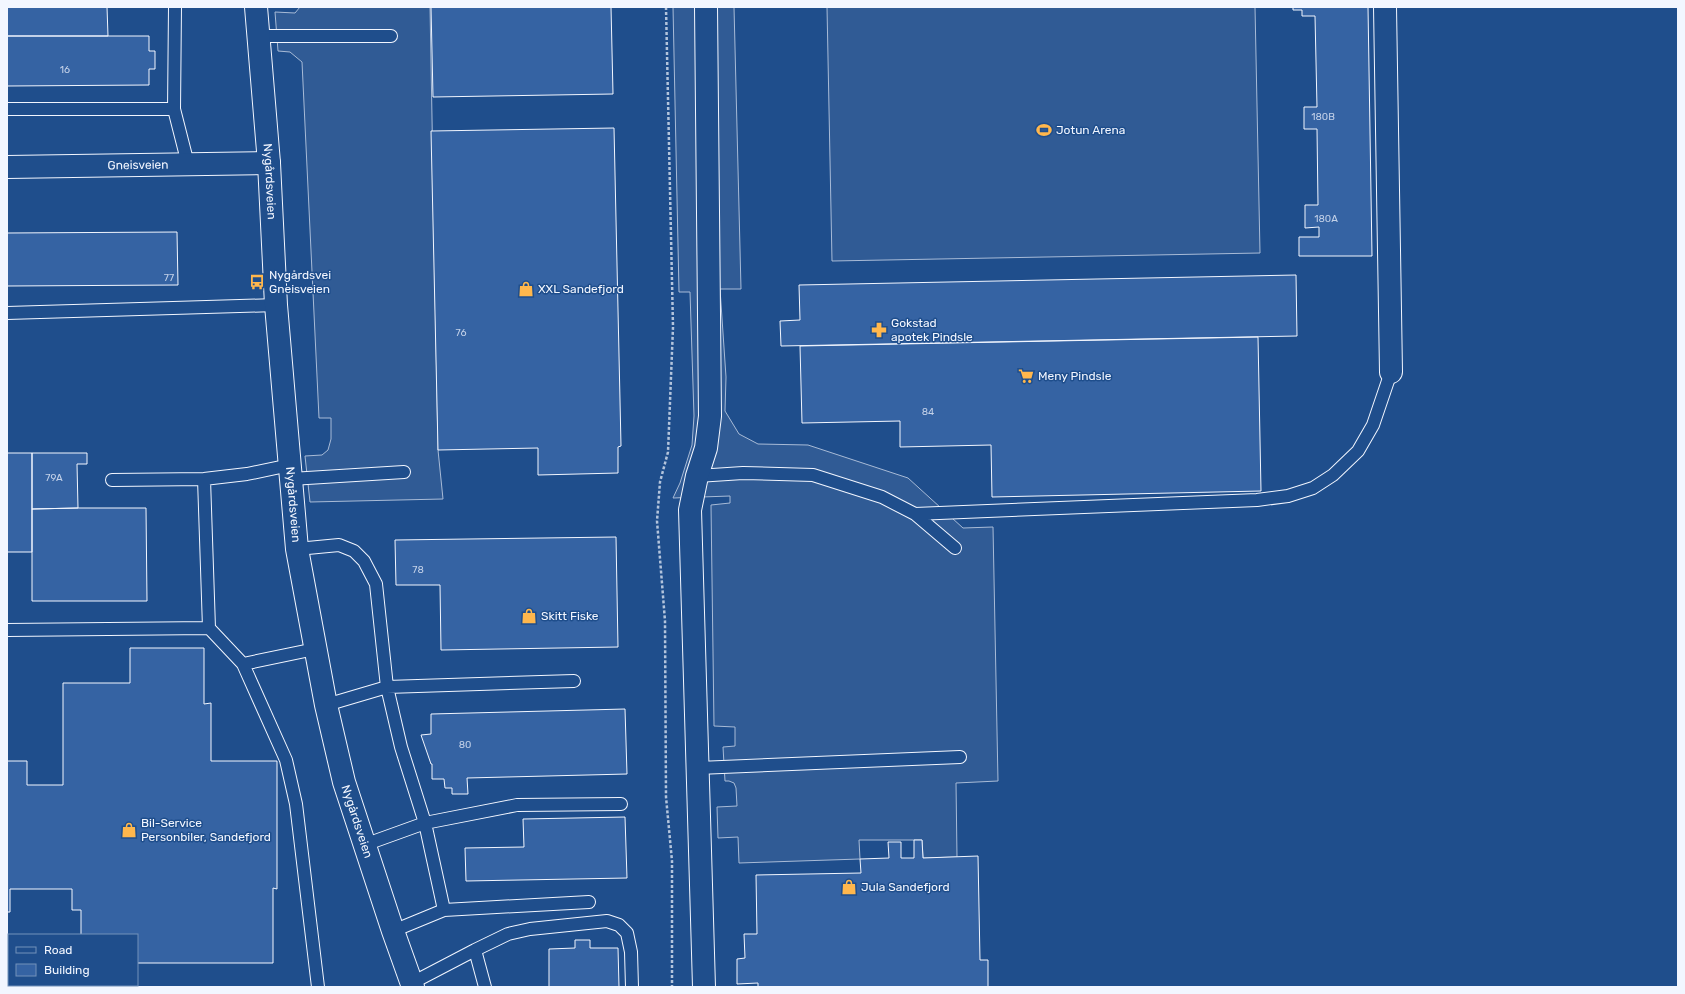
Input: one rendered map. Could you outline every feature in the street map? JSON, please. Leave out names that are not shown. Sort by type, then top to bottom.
[{"type":"street","name":"Nygårdsveien","points":[[256,7],[269,162],[276,305],[297,549],[326,705],[344,782],[393,931],[409,986]]},
{"type":"street","points":[[704,987],[690,510],[697,476],[706,448],[710,416],[706,7]]},
{"type":"street","points":[[1385,7],[1391,372]]},
{"type":"street","name":"Gneisveien","points":[[7,167],[269,162]]},
{"type":"lane","points":[[175,7],[174,108],[188,164]]},
{"type":"lane","points":[[259,36],[391,36]]},
{"type":"lane","points":[[7,109],[174,108]]},
{"type":"lane","points":[[7,313],[276,305]]},
{"type":"lane","points":[[916,514],[1249,500],[1288,496],[1312,488],[1333,475],[1358,451],[1372,425],[1391,372]]},
{"type":"lane","points":[[112,480],[204,479],[247,474],[291,472],[404,472]]},
{"type":"lane","points":[[697,476],[743,473],[813,475],[882,497],[916,514],[955,548]]},
{"type":"lane","points":[[204,479],[209,628],[243,664],[286,760],[296,804],[318,987]]},
{"type":"lane","points":[[297,549],[339,545],[354,551],[364,561],[376,584],[387,687],[401,747],[425,823],[444,910]]},
{"type":"lane","points":[[7,630],[209,628]]},
{"type":"lane","points":[[243,664],[315,649]]},
{"type":"lane","points":[[326,705],[387,687],[574,681]]},
{"type":"lane","points":[[698,768],[960,757]]},
{"type":"lane","points":[[364,845],[425,823],[517,805],[620,804]]},
{"type":"lane","points":[[393,931],[444,910],[590,902]]},
{"type":"lane","points":[[409,986],[508,934],[530,929],[607,921],[619,925],[627,933],[631,952],[632,987]]},
{"type":"lane","points":[[475,950],[485,987]]},
{"type":"shaded area","points":[[300,7],[430,7],[438,450],[443,499],[310,502],[305,456],[322,455],[328,450],[331,439],[331,418],[319,418],[302,62],[290,52],[278,51],[275,12],[295,13]]},
{"type":"shaded area","points":[[673,7],[734,7],[741,289],[720,289],[726,377],[725,411],[739,434],[758,444],[808,445],[908,478],[963,528],[993,527],[998,781],[956,783],[957,857],[923,858],[922,840],[859,840],[860,859],[739,863],[738,837],[718,838],[717,807],[737,806],[736,788],[734,783],[725,781],[723,747],[735,746],[735,727],[714,726],[711,505],[730,503],[730,496],[673,498],[680,483],[692,445],[694,416],[690,292],[679,292]]},
{"type":"shaded area","name":"Jotun Arena","points":[[827,7],[1255,7],[1260,253],[832,261]]},
{"type":"building","points":[[7,7],[107,7],[108,36],[7,36]]},
{"type":"building","points":[[431,7],[611,7],[613,94],[433,97]]},
{"type":"building","points":[[1293,7],[1368,7],[1372,256],[1299,256],[1299,237],[1319,237],[1319,227],[1305,228],[1305,205],[1318,205],[1317,129],[1304,129],[1304,107],[1317,107],[1315,16],[1302,16],[1302,10],[1293,10]]},
{"type":"building","points":[[7,36],[149,36],[149,51],[155,51],[155,69],[149,69],[149,85],[7,86]]},
{"type":"building","name":"XXL Sandefjord","points":[[614,128],[621,446],[618,447],[618,473],[538,475],[538,448],[438,450],[431,131]]},
{"type":"building","points":[[177,232],[178,285],[7,286],[7,233]]},
{"type":"building","points":[[1296,275],[1297,336],[781,346],[780,321],[800,320],[799,285]]},
{"type":"building","points":[[1258,337],[1261,491],[992,497],[991,445],[900,447],[900,421],[802,423],[800,346]]},
{"type":"building","points":[[7,453],[32,453],[32,552],[7,552]]},
{"type":"building","points":[[32,453],[87,453],[87,464],[77,464],[78,508],[32,509]]},
{"type":"building","points":[[146,508],[147,601],[32,601],[32,509]]},
{"type":"building","name":"Skitt Fiske","points":[[616,537],[618,647],[441,650],[440,585],[396,585],[395,540]]},
{"type":"building","points":[[130,648],[204,648],[204,704],[211,703],[211,761],[277,761],[277,889],[273,888],[273,963],[138,963],[138,934],[81,934],[81,910],[72,910],[72,889],[10,889],[10,912],[7,912],[7,761],[27,761],[27,785],[63,785],[63,683],[130,683]]},
{"type":"building","points":[[625,709],[627,774],[467,778],[468,794],[452,794],[452,788],[445,788],[444,779],[432,779],[432,764],[421,735],[431,734],[431,714]]},
{"type":"building","points":[[625,817],[627,878],[466,881],[465,848],[524,847],[523,819]]},
{"type":"building","points":[[914,840],[922,840],[923,858],[978,856],[980,960],[988,960],[988,987],[758,987],[758,983],[737,984],[737,959],[745,958],[744,934],[757,934],[756,875],[861,873],[860,859],[889,858],[888,842],[901,842],[901,858],[914,858]]},
{"type":"building","points":[[575,940],[590,940],[590,948],[618,948],[619,987],[549,987],[549,949],[575,948]]},
{"type":"place","name":"Jotun Arena","points":[[1044,130]]},
{"type":"place","name":"Nygårdsvei Gneisveien","points":[[257,282]]},
{"type":"place","name":"XXL Sandefjord","points":[[526,289]]},
{"type":"place","name":"Gokstad apotek Pindsle","points":[[879,330]]},
{"type":"place","name":"Meny Pindsle","points":[[1026,376]]},
{"type":"place","name":"Skitt Fiske","points":[[529,616]]},
{"type":"place","name":"Bil-Service Personbiler, Sandefjord","points":[[129,830]]},
{"type":"place","name":"Jula Sandefjord","points":[[849,887]]}]
